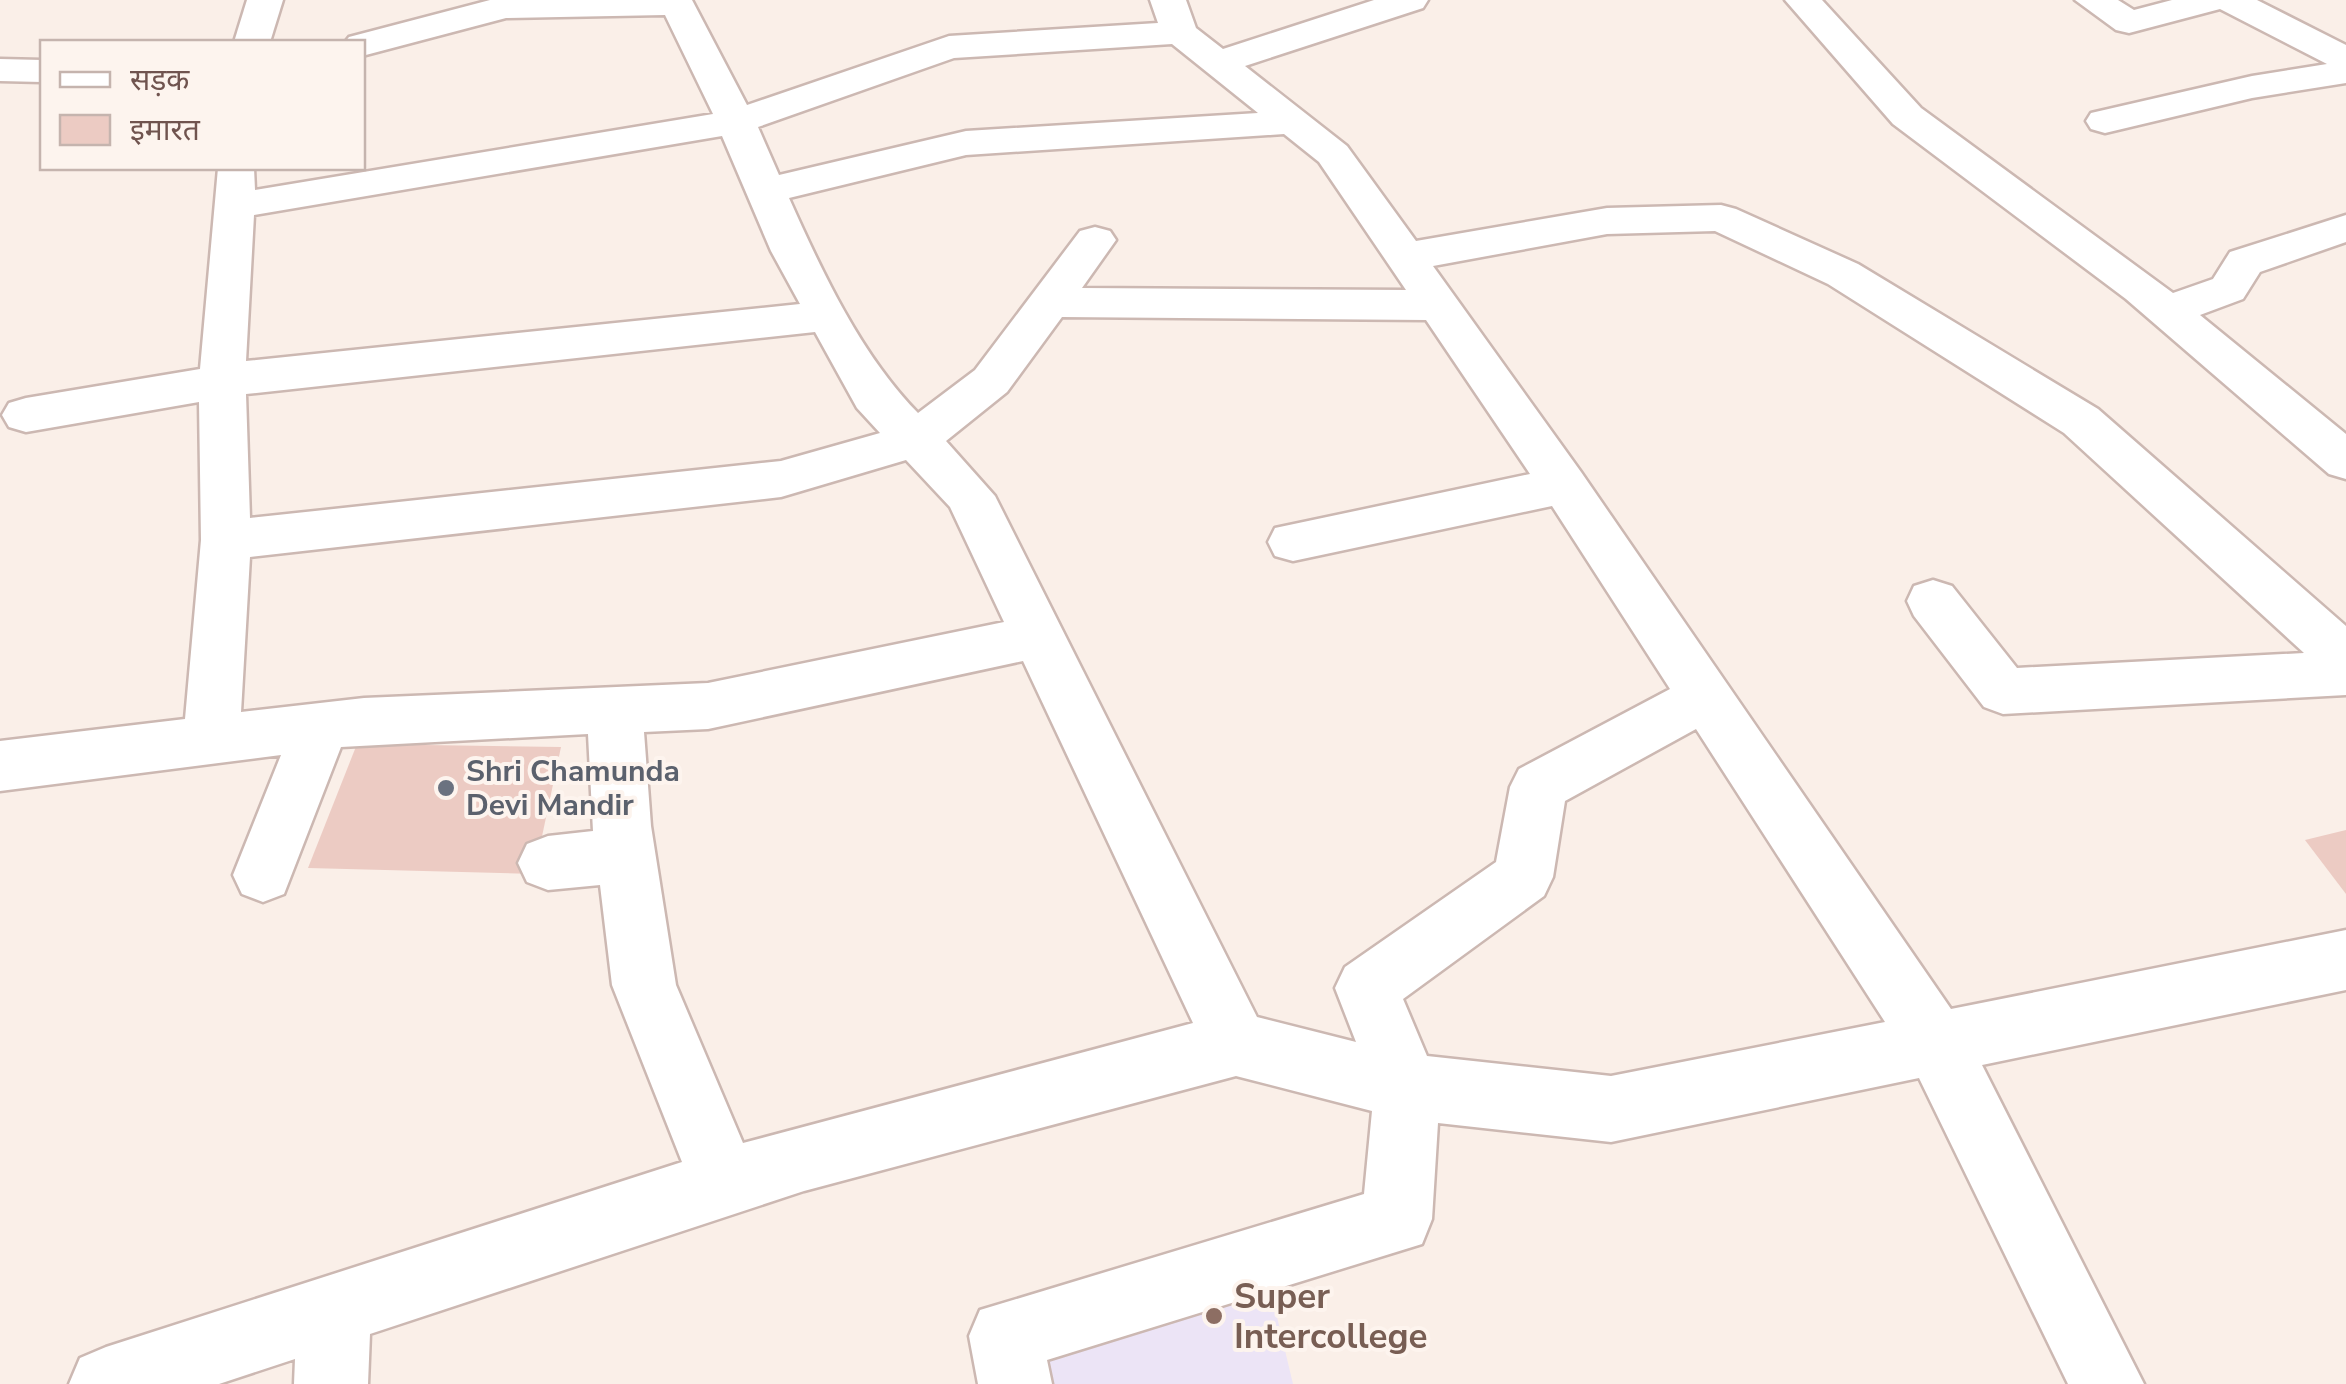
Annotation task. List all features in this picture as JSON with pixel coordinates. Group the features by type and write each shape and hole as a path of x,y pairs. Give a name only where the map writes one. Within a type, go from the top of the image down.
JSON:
{"street":[{"path":"253,40 265,0"},
{"path":"1218,63 1410,0"},
{"path":"1803,0 1907,116 2166,311 2346,461"},
{"path":"2093,0 2129,22 2213,0"},
{"path":"2230,0 2346,60"},
{"path":"365,43 505,7 677,4 736,122 792,251 873,396 970,496 1236,1044"},
{"path":"211,740 226,540 222,382 234,187 736,122 950,47 1174,16 1218,63 1333,154 1564,485 1936,1043 2108,1384"},
{"path":"0,70 40,72"},
{"path":"2106,121 2252,87 2346,72"},
{"path":"766,191 963,143 1081,131 1219,130 1293,122"},
{"path":"1405,256 1607,221 1721,218 1843,274 2081,420 2346,658"},
{"path":"2166,311 2228,289 2245,262 2346,228"},
{"path":"226,540 782,479 916,440 991,381 1095,240"},
{"path":"1049,302 1439,305"},
{"path":"26,415 296,369 828,316"},
{"path":"1293,542 1564,485"},
{"path":"1934,601 2003,692 2346,673"},
{"path":"0,766 322,726 708,706 1036,637"},
{"path":"1015,1384 1006,1336 1396,1219 1406,1087 1366,988 1522,876 1539,788 1706,697"},
{"path":"615,710 626,855 644,985 725,1182"},
{"path":"263,875 322,726"},
{"path":"548,863 626,855"},
{"path":"106,1384 804,1157 1236,1044 1406,1087 1611,1109 2346,960"},
{"path":"331,1384 334,1310"}],"shaded area":[{"name":"Super Intercollege","path":"1267,1275 1293,1384 1041,1384 1037,1357"}],"building":[{"name":"Shri Chamunda Devi Mandir","path":"357,744 561,747 534,874 308,868"},
{"path":"2346,830 2346,894 2305,840"}],"place":[{"name":"Shri Chamunda Devi Mandir","path":"446,788"},
{"name":"Super Intercollege","path":"1214,1316"}]}
